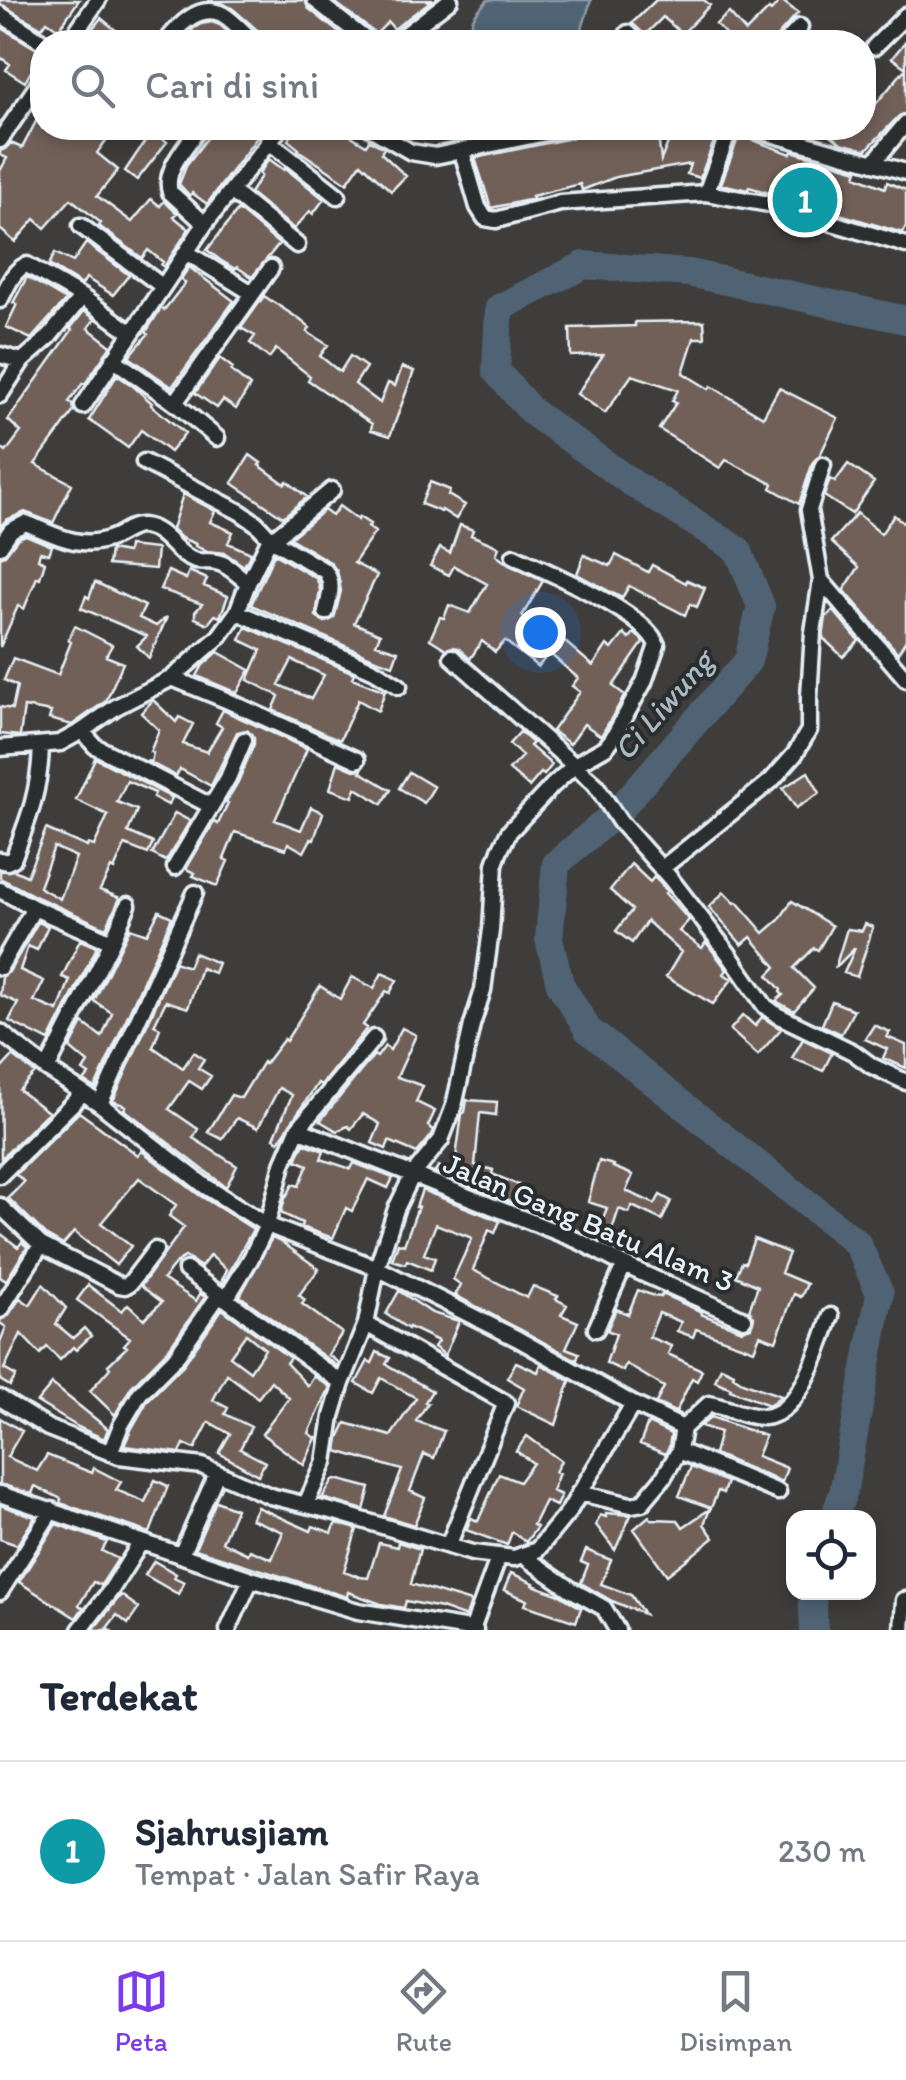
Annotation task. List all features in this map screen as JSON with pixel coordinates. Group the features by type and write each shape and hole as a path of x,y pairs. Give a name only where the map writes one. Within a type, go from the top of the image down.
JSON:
{"street":[{"path":"77,30 98,0"},
{"path":"315,0 353,30"},
{"path":"411,30 450,0"},
{"path":"177,30 198,12 209,12 222,14 240,30"},
{"path":"0,14 30,34"},
{"path":"876,45 906,15"},
{"path":"797,30 800,27"},
{"path":"0,140 30,96"},
{"path":"873,163 906,124"},
{"path":"188,140 170,170 167,185 205,224"},
{"path":"390,140 411,152 435,156 516,140"},
{"path":"706,193 726,140"},
{"path":"792,140 906,172"},
{"path":"83,406 205,224 268,141 338,196"},
{"path":"462,152 485,218 496,220 560,203 706,193 769,204 906,245"},
{"path":"230,191 296,245"},
{"path":"81,226 162,286"},
{"path":"186,252 252,293"},
{"path":"0,300 16,272 27,265 82,296 132,333"},
{"path":"175,403 271,268"},
{"path":"0,394 22,361 48,338 82,296"},
{"path":"0,355 22,361"},
{"path":"113,359 217,438"},
{"path":"144,462 240,512 272,540 324,571 331,587 326,612"},
{"path":"661,869 770,781 809,730 813,632 821,580 809,510 823,465"},
{"path":"0,748 60,743 172,678 218,637 237,612 267,544 332,490"},
{"path":"0,546 11,530 26,523 72,542 90,544 145,526 166,537 196,562 226,565 248,583"},
{"path":"306,1504 325,1462 332,1416 366,1324 377,1268 396,1209 412,1176 441,1140 458,1093 483,990 495,864 500,850 509,832 552,786 614,738 646,678 656,641 604,599 514,556"},
{"path":"821,580 906,679"},
{"path":"237,612 374,670 399,686"},
{"path":"452,657 596,784 620,822 728,952 765,1006 906,1082"},
{"path":"172,678 357,760"},
{"path":"82,731 95,746 211,806"},
{"path":"175,867 228,778 244,740"},
{"path":"0,860 13,859 28,818 38,788 41,745"},
{"path":"0,890 112,942"},
{"path":"100,1104 195,893"},
{"path":"47,1069 128,905"},
{"path":"0,967 34,908"},
{"path":"0,1032 205,1186 267,1225 377,1268 683,1428"},
{"path":"110,1453 140,1392 175,1358 251,1258 267,1225 283,1164 298,1129 374,1038"},
{"path":"0,1175 82,1093"},
{"name":"Jalan Gang Batu Alam 3","path":"298,1129 578,1242 744,1318"},
{"path":"0,1206 40,1245 119,1285 125,1286 155,1250"},
{"path":"0,1310 40,1245"},
{"path":"596,1329 624,1265"},
{"path":"186,1270 342,1383"},
{"path":"579,1493 631,1505 642,1503 664,1478 679,1451 683,1428 709,1404 763,1417 789,1407 811,1369 831,1316"},
{"path":"366,1324 506,1403 448,1546"},
{"path":"0,1398 48,1428 110,1453 202,1466 270,1496 472,1554 514,1558 536,1550 568,1511 633,1404"},
{"path":"679,1451 778,1492"},
{"path":"181,1555 216,1473"},
{"path":"0,1494 251,1579 415,1625 474,1630 499,1556"},
{"path":"0,1592 52,1510"},
{"path":"80,1630 141,1542"},
{"path":"522,1555 604,1608 617,1630"},
{"path":"228,1630 251,1579"},
{"path":"902,1630 905,1598"}],"water":[{"path":"488,0 591,0 582,30 472,30 478,10"}],"building":[{"path":"0,0 79,0 59,29 47,21 42,28 0,4"},
{"path":"305,0 308,8 336,30 257,30 232,8 207,1"},
{"path":"332,0 432,0 394,29 388,22 380,30 371,30"},
{"path":"656,0 704,0 710,5 686,30 678,30 663,17 650,30 640,30 632,23"},
{"path":"781,0 798,13 783,30 748,30 769,9"},
{"path":"729,13 744,30 722,30 716,24"},
{"path":"101,18 116,30 92,30"},
{"path":"212,22 226,30 191,30"},
{"path":"0,27 30,45 30,73 25,82 6,70 10,64 0,57"},
{"path":"906,41 906,68 892,58"},
{"path":"906,68 906,113 876,140 876,104"},
{"path":"30,133 30,140 106,140 97,153 118,170 97,196 132,222 151,199 160,206 164,201 177,213 174,217 189,229 164,267 148,250 142,258 71,199 45,228 35,219 15,242 0,229 0,171 7,158 0,151 11,143 22,148"},
{"path":"146,140 167,142 137,180 125,171"},
{"path":"206,140 255,140 207,204 192,193 190,196 179,184 187,164"},
{"path":"288,140 358,140 366,145 369,140 384,148 381,153 406,176 391,191 361,163 347,183"},
{"path":"561,140 658,140 661,160 669,140 714,140 700,178 687,174 690,164 616,177 582,190 580,184 491,208 475,158"},
{"path":"737,140 752,140 858,170 856,176 885,188 887,182 906,190 906,226 903,233 749,187 748,190 721,184"},
{"path":"837,140 876,140 866,150"},
{"path":"269,159 324,199 294,229 250,193"},
{"path":"238,210 279,244 252,277 207,250"},
{"path":"86,243 129,275 113,295 86,278 82,285 49,265 55,253 73,262"},
{"path":"189,267 234,301 172,387 129,357 148,334 161,308 164,310 185,283 181,279"},
{"path":"27,277 66,300 31,339 6,327"},
{"path":"264,296 299,319 310,328 307,332 328,345 320,356 340,372 350,356 366,367 355,384 380,403 388,383 395,386 402,367 414,371 390,436 371,430 372,424 308,380 310,376 276,349 269,358 250,343 255,336 241,328"},
{"path":"84,311 95,319 88,328 111,346 69,402 74,411 35,464 72,484 53,523 25,512 0,527 0,447 6,452 21,432 8,420"},
{"path":"704,321 705,338 694,338 683,373 763,417 779,388 838,418 813,462 799,504 771,488 773,484 726,460 720,468 659,429 676,403 672,401 678,390 632,375 605,413 577,394 603,355 571,356 570,328"},
{"path":"220,358 250,386 236,409 223,400 217,408 195,393"},
{"path":"117,375 185,433 170,452 141,430 128,448 89,420"},
{"path":"250,455 307,497 283,517 232,483"},
{"path":"848,464 874,482 852,514 824,496 830,479 835,482"},
{"path":"430,482 450,490 448,495 465,505 456,519 421,504"},
{"path":"183,494 215,511 210,522 233,532 228,543 251,553 244,566 225,553 195,546 172,529"},
{"path":"339,506 370,524 368,527 375,532 354,563 377,575 354,623 380,634 376,644 398,651 393,665 251,605 274,554 317,579 320,590 316,616 325,622 334,618 341,591 337,571 330,562 290,538 324,510 332,516"},
{"path":"857,513 881,534 894,515 906,525 906,640 898,653 844,590 859,567 831,542"},
{"path":"460,525 473,530 471,535 499,547 496,555 509,565 543,581 522,616 559,644 563,640 593,666 607,645 612,649 624,634 629,639 634,633 641,639 643,643 613,686 625,695 601,736 584,724 570,744 552,731 580,692 572,686 578,678 549,653 538,667 505,641 495,652 482,641 470,659 458,648 446,649 430,639 449,605 470,613 487,584 454,566 449,575 430,566 440,548 450,553"},
{"path":"26,535 52,546 49,554 40,552 38,559 45,562 40,578 37,577 24,609 18,606 0,647 0,557"},
{"path":"128,546 157,549 155,569 108,565 110,550 127,553"},
{"path":"584,555 610,566 616,555 648,572 652,565 705,588 697,607 690,604 685,615 629,586 622,598 577,574"},
{"path":"168,571 186,579 189,571 207,579 204,586 228,596 220,617 215,615 208,624 195,618 202,604 160,589"},
{"path":"95,582 145,606 139,618 156,626 167,617 149,658 137,646 147,636 81,608"},
{"path":"833,610 859,641 843,657 823,638 826,617"},
{"path":"75,626 112,645 106,656 123,663 106,701 72,725 49,719 51,712 24,707 20,736 0,734 0,707 12,709 17,686 4,680 13,658 58,675"},
{"path":"246,627 354,673 352,678 385,691 378,711 358,700 340,740 273,710 279,696 248,680 261,650 240,640","holes":["292,660 324,675 311,699 279,685"]},
{"path":"218,652 250,670 237,693 197,676"},
{"path":"153,700 176,722 179,717 193,724 183,744 207,752 222,727 216,723 223,710 307,749 275,820 301,830 311,807 323,813 314,840 304,852 288,843 286,849 235,832 217,886 186,869 214,822 218,824 254,738 247,730 237,732 211,786 180,769 176,776 147,761 151,762 150,752 159,730 141,713"},
{"path":"520,732 552,765 529,787 509,770 522,756 509,744"},
{"path":"95,758 172,798 168,805 153,797 155,793 127,781 117,802 137,810 128,832 153,843 148,854 125,845 114,870 111,868 100,890 120,898 106,928 0,878 0,871 14,870 27,876 46,829 87,847 94,846 108,815 76,800","holes":["54,847 76,857 60,899 39,887"]},
{"path":"338,763 362,769 361,772 391,790 382,804 356,788 353,797 330,789"},
{"path":"409,772 434,787 424,803 399,788"},
{"path":"808,772 820,793 796,808 783,788"},
{"path":"175,813 190,821 166,861 152,854"},
{"path":"631,864 650,882 654,877 689,920 679,931 702,948 706,942 727,970 724,974 732,979 713,1004 666,977 681,952 647,921 632,943 616,931 632,910 610,890"},
{"path":"724,892 764,933 792,901 832,926 818,950 814,948 794,968 814,988 794,1011 776,1001 783,995 768,975 776,967 751,937 742,945 709,907"},
{"path":"159,911 172,917 95,1088 84,1081 89,1075 83,1071 88,1063 70,1048 83,1023 102,1037 112,1013 94,1001 130,928 147,934"},
{"path":"38,922 48,926 37,950 28,946 20,970 44,981 34,1001 58,1011 70,980 62,977 80,940 97,947 49,1041 9,1021 18,1003 0,995 2,977 9,972"},
{"path":"865,924 873,927 857,977 844,973 855,948 835,968 847,929 862,931"},
{"path":"194,953 218,963 214,973 201,968 188,1008 166,1001 154,1025 160,1028 153,1047 183,1068 194,1052 204,1059 198,1068 211,1076 202,1089 189,1081 169,1109 198,1129 193,1138 237,1166 226,1187 124,1109 126,1106 113,1101 175,962 188,967"},
{"path":"382,973 397,980 390,993 386,991 363,1025 367,1028 321,1085 318,1083 279,1141 274,1138 292,1095 279,1088 258,1128 237,1118 222,1139 208,1132 231,1095 241,1098 263,1062 286,1041 320,986 340,999 352,977 374,988"},
{"path":"832,1001 854,1010 841,1034 822,1025"},
{"path":"743,1015 755,1026 762,1017 781,1029 758,1055 730,1030"},
{"path":"874,1025 890,1032 887,1037 906,1045 906,1068 883,1058 887,1049 865,1039"},
{"path":"402,1028 416,1035 397,1077 423,1086 416,1102 435,1111 428,1126 434,1130 432,1135 417,1153 389,1141 386,1149 372,1143 380,1124 363,1114 351,1129 348,1126 337,1131 320,1121 374,1055 377,1057 385,1046 390,1050"},
{"path":"803,1039 832,1053 823,1071 792,1058"},
{"path":"13,1056 35,1073 19,1090 48,1112 1,1159 0,1070"},
{"path":"467,1100 497,1102 496,1115 480,1113 475,1165 526,1188 520,1206 435,1172 438,1166 454,1172"},
{"path":"79,1112 253,1229 223,1284 227,1270 210,1255 201,1267 185,1257 163,1279 196,1301 200,1294 205,1297 167,1351 131,1387 115,1415 90,1391 127,1347 124,1345 130,1338 77,1300 88,1285 122,1311 128,1304 144,1319 162,1302 141,1286 184,1227 169,1216 176,1205 139,1178 101,1223 131,1246 116,1265 74,1232 63,1245 47,1236 8,1198 24,1182 16,1174"},
{"path":"304,1143 324,1151 321,1159 351,1169 354,1163 393,1178 388,1188 368,1179 352,1211 346,1208 333,1238 301,1227 302,1223 281,1213 286,1195 293,1184 299,1186 308,1165 296,1160"},
{"path":"599,1161 633,1175 626,1191 655,1204 660,1195 671,1201 662,1220 632,1206 629,1213 619,1209 612,1230 600,1226 607,1208 588,1202"},
{"path":"422,1190 500,1221 495,1233 489,1230 473,1270 527,1298 533,1286 558,1296 556,1299 567,1305 561,1315 578,1322 566,1348 579,1353 577,1360 455,1295 461,1285 453,1279 472,1238 436,1224 424,1254 435,1258 431,1270 407,1260 405,1264 392,1260 398,1243 404,1245"},
{"path":"0,1233 18,1247 22,1242 27,1247 6,1281 0,1277"},
{"path":"272,1238 319,1269 299,1295 305,1300 302,1304 342,1333 328,1355 339,1363 337,1366 240,1296"},
{"path":"754,1239 789,1253 781,1273 807,1284 801,1297 794,1294 776,1341 760,1335 754,1350 696,1329 693,1337 677,1331 681,1322 659,1313 649,1337 671,1346 668,1354 702,1370 697,1381 692,1378 676,1412 681,1415 656,1403 664,1387 626,1364 623,1371 606,1363 616,1334 607,1330 616,1309 628,1314 638,1290 654,1296 662,1294 742,1330 751,1327 754,1317 749,1310 758,1286 736,1276"},
{"path":"43,1284 66,1308 56,1324 73,1338 84,1328 91,1336 60,1360 47,1347 40,1354 21,1334 4,1369 16,1376 10,1386 0,1380 0,1342 6,1327 0,1320 8,1316 20,1298 30,1305"},
{"path":"399,1291 432,1313 459,1321 445,1355 434,1347 438,1341 408,1329 386,1314"},
{"path":"222,1309 290,1358 286,1363 308,1386 314,1376 330,1387 309,1433 316,1438 304,1465 262,1434 289,1398 271,1381 258,1398 227,1374 213,1400 228,1408 225,1414 251,1427 240,1449 265,1462 258,1475 219,1453 230,1434 209,1422 195,1449 184,1444 180,1453 124,1446 148,1400 184,1364","holes":["246,1334 265,1349 250,1371 230,1356"]},
{"path":"377,1352 390,1358 386,1364 432,1391 416,1421 444,1431 434,1458 424,1454 410,1491 425,1498 414,1525 384,1516 402,1470 337,1451 346,1423 391,1436 416,1398 381,1378 373,1393 356,1383"},
{"path":"516,1362 538,1372 541,1364 570,1381 556,1425 516,1406 524,1388 507,1378"},
{"path":"721,1367 742,1382 781,1396 769,1405 730,1390 715,1381"},
{"path":"52,1384 108,1429 104,1439 37,1402"},
{"path":"711,1417 765,1436 757,1456 787,1468 782,1482 714,1454 720,1432 701,1426"},
{"path":"0,1418 22,1431 7,1457 37,1471 47,1455 92,1473 94,1468 121,1482 116,1490 145,1502 155,1480 168,1486 150,1533 60,1503 61,1499 35,1486 32,1494 0,1484"},
{"path":"648,1423 671,1434 665,1454 640,1444"},
{"path":"527,1436 561,1461 552,1491 561,1495 556,1506 545,1501 533,1525 537,1527 526,1542 512,1532 507,1545 466,1530 471,1518 478,1521 499,1474 519,1482 533,1463 516,1451"},
{"path":"691,1467 727,1482 711,1508 679,1496"},
{"path":"336,1479 370,1488 364,1510 322,1498"},
{"path":"216,1501 236,1509 222,1542 248,1554 250,1550 272,1559 283,1532 251,1519 257,1507 311,1531 313,1526 332,1533 336,1523 357,1529 344,1571 360,1577 368,1578 379,1543 397,1547 398,1542 420,1549 411,1584 471,1602 466,1617 406,1601 404,1608 348,1592 347,1597 195,1549"},
{"path":"0,1505 35,1517 17,1545 0,1539"},
{"path":"710,1509 704,1524 714,1538 667,1575 634,1529 649,1516 678,1520 683,1527"},
{"path":"606,1513 631,1515 615,1550 596,1525 600,1515 606,1517"},
{"path":"56,1524 107,1542 102,1551 118,1559 101,1585 93,1582 76,1618 19,1582"},
{"path":"586,1550 611,1560 601,1584 631,1595 644,1614 581,1583 588,1565 581,1562"},
{"path":"154,1561 184,1582 178,1594 145,1575"},
{"path":"511,1573 581,1608 576,1622 525,1605 527,1600 504,1590"},
{"path":"121,1595 139,1608 128,1624 117,1615 107,1628 110,1630 93,1630"}],"waterway":[{"name":"Ci Liwung","path":"837,1510 880,1293 857,1243 588,1030 560,984 549,939 556,864 620,809 748,661 761,606 738,550 632,483 532,412 496,371 499,308 584,265 689,273 906,320"},
{"name":"Ci Liwung","path":"812,1600 814,1630"}],"place":[{"name":"Sjahrusjiam","path":"805,200"}]}
